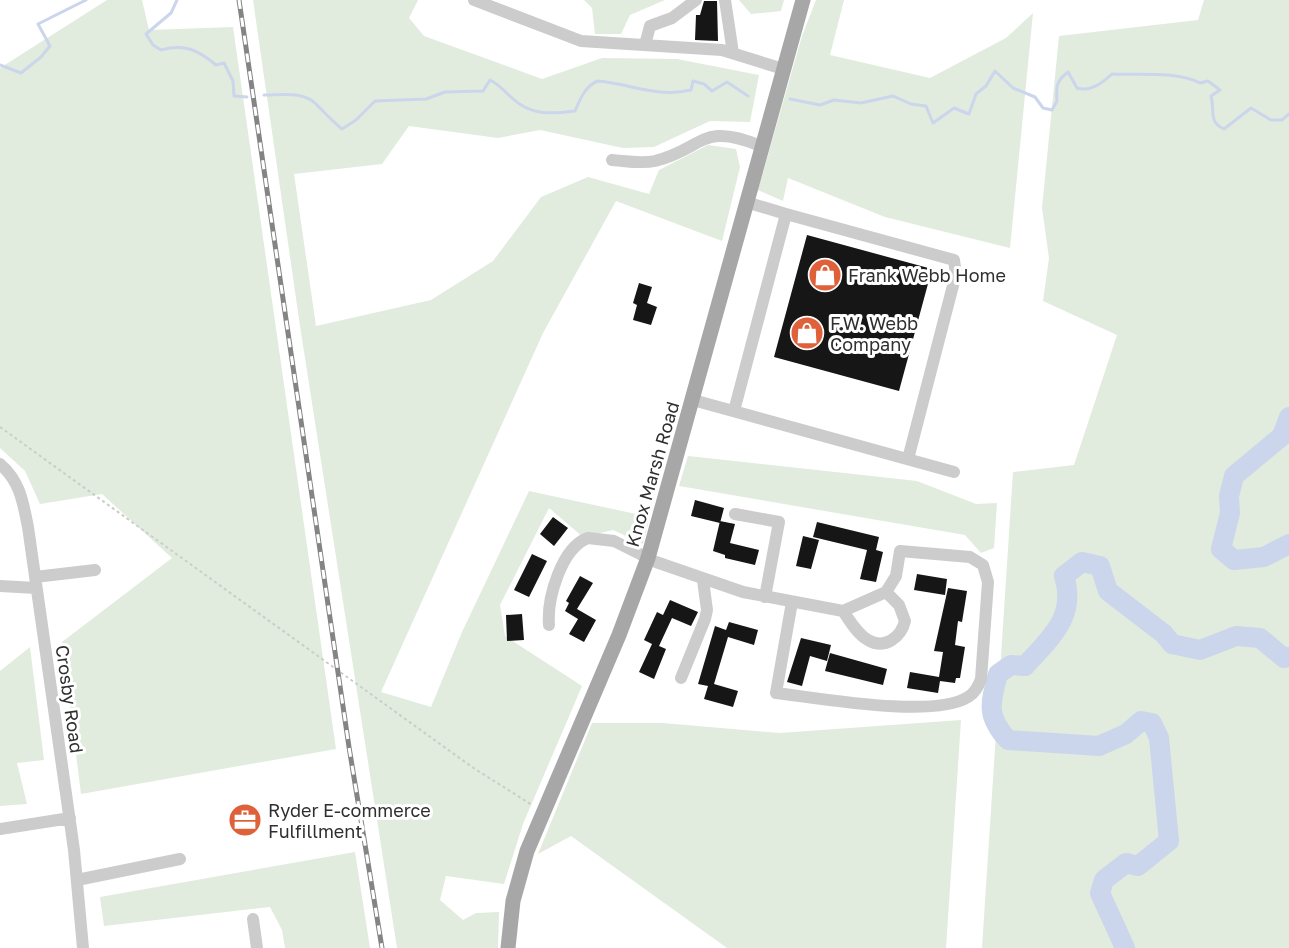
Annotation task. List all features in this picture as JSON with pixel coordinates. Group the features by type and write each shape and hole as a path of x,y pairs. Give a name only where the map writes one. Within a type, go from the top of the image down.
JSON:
{"main road":[{"name":"Knox Marsh Road","path":"508,948 513,901 526,850 619,635 648,558 803,0"}],"street":[{"path":"474,0 580,41 733,53 783,69"},
{"path":"645,45 650,26 672,18 696,0"},
{"path":"725,0 733,53"},
{"path":"612,160 651,162 711,136 724,135 761,146"},
{"path":"746,202 954,260 956,274 908,459"},
{"path":"734,411 786,214"},
{"path":"693,400 954,472"},
{"name":"Crosby Road","path":"0,464 13,475 22,496 69,818 83,948"},
{"path":"735,514 779,522 765,597"},
{"path":"549,625 550,596 567,559 582,540 608,539 703,580 765,597 843,610 886,592 896,576 900,551 970,557 983,565 988,582 981,679 974,693 967,699 937,706 903,706 776,693 792,602"},
{"path":"0,586 35,583 95,570"},
{"path":"681,678 705,619 707,610 703,580"},
{"path":"843,610 868,640 876,643 892,641 898,636 905,621 899,604 886,592"},
{"path":"0,829 69,818"},
{"path":"77,880 180,859"},
{"path":"253,919 257,948"}],"path":[{"path":"0,428 472,766 542,811"}],"green space":[{"path":"107,0 142,0 149,30 233,27 336,749 81,794 62,642 172,558 102,494 40,504 25,471 0,448 0,68"},
{"path":"253,0 418,0 409,18 424,36 542,79 602,58 677,59 759,75 750,122 710,121 654,147 623,148 540,130 498,138 409,126 382,164 294,174 316,326 431,300 493,261 541,197 588,177 649,194 659,170 708,145 736,149 740,167 722,241 616,201 543,333 381,692 431,707 462,632 529,491 650,517 643,544 613,530 583,537 549,508 500,605 505,636 582,686 523,824 504,884 446,876 440,900 463,920 476,913 499,912 498,948 397,948 300,326"},
{"path":"584,0 665,0 630,15 621,34 595,34 592,8"},
{"path":"739,0 784,0 781,11 751,14"},
{"path":"816,0 844,0 830,55 930,78 1006,38 1033,13 1010,248 885,217 788,178 783,201 758,190 802,36"},
{"path":"1204,0 1289,0 1289,948 982,948 1013,472 1074,465 1117,335 1043,301 1049,258 1042,208 1059,36 1198,20"},
{"path":"688,456 917,481 976,504 997,503 994,548 981,553 965,535 679,486"},
{"path":"30,647 44,760 17,763 27,804 0,806 0,671"},
{"path":"961,720 946,948 727,948 571,836 538,854 592,723 663,723 780,733"},
{"path":"355,852 370,948 285,948 282,930 270,907 104,926 100,897"}],"building":[{"path":"704,1 717,1 718,41 695,40 696,15 700,15"},
{"path":"807,235 932,269 899,391 774,357"},
{"path":"639,283 652,287 647,303 657,307 651,325 633,320 637,305 633,303"},
{"path":"695,500 724,508 720,523 691,516"},
{"path":"553,517 568,528 554,546 540,534"},
{"path":"720,521 735,524 730,543 759,550 755,565 725,558 725,555 713,551"},
{"path":"817,522 879,537 876,550 883,552 876,582 860,579 867,550 813,537"},
{"path":"803,536 819,540 811,569 796,566"},
{"path":"532,554 547,561 529,597 514,590"},
{"path":"917,574 947,579 945,595 914,590"},
{"path":"580,576 593,583 577,609 596,620 584,642 569,634 578,619 565,611 569,603 566,601"},
{"path":"948,588 967,591 962,622 958,621 955,645 965,647 960,678 956,678 955,683 940,681 938,693 907,688 910,672 939,677 943,652 934,651"},
{"path":"670,600 698,612 691,626 672,618 659,646 666,649 654,679 639,672 652,644 644,640 657,612 663,615"},
{"path":"522,614 524,640 507,641 506,615"},
{"path":"729,622 758,630 754,645 728,637 714,684 738,691 733,707 704,699 708,686 698,684 715,626 726,630"},
{"path":"801,638 831,645 827,661 810,656 802,686 787,682"},
{"path":"830,653 887,669 883,685 825,671"}],"waterway":[{"path":"0,65 21,73 41,57 50,46 38,24 86,0"},
{"path":"177,0 171,13 146,34 153,45 161,50 190,49 216,65 224,63 233,81 234,96 247,97"},
{"path":"790,99 820,105 834,100 861,103 893,96 911,104 926,106 933,123 954,108 969,114 976,94 986,86 995,71 1013,88 1035,97 1043,108 1052,110 1057,101 1058,85 1061,78 1068,72 1077,88 1082,89 1096,86 1112,74 1157,74 1190,79 1200,83 1208,81 1220,90 1211,96 1214,119 1224,129 1251,108 1271,120 1282,120 1289,114"},
{"path":"264,95 291,95 310,99 342,129 356,120 375,101 426,99 445,92 483,91 490,80 526,108 550,113 575,111 587,89 598,81 667,92 691,90 693,81 704,84 712,91 727,82 748,96"},
{"path":"1289,417 1282,436 1234,476 1229,496 1230,513 1221,549 1234,560 1264,557 1289,544"},
{"path":"1125,948 1100,893 1104,880 1126,863 1138,866 1169,841 1159,738 1152,723 1141,721 1126,734 1099,746 1008,740 993,716 992,702 998,674 1011,665 1025,666 1052,636 1059,626 1067,603 1064,576 1082,562 1100,566 1108,591 1164,634 1172,644 1200,650 1236,636 1260,638 1284,658 1289,657"}],"railway":[{"path":"239,0 349,747 382,948"}],"place":[{"name":"Frank Webb Home","path":"825,275"},
{"name":"F.W. Webb Company","path":"807,333"},
{"name":"Ryder E-commerce Fulfillment","path":"245,820"}]}
